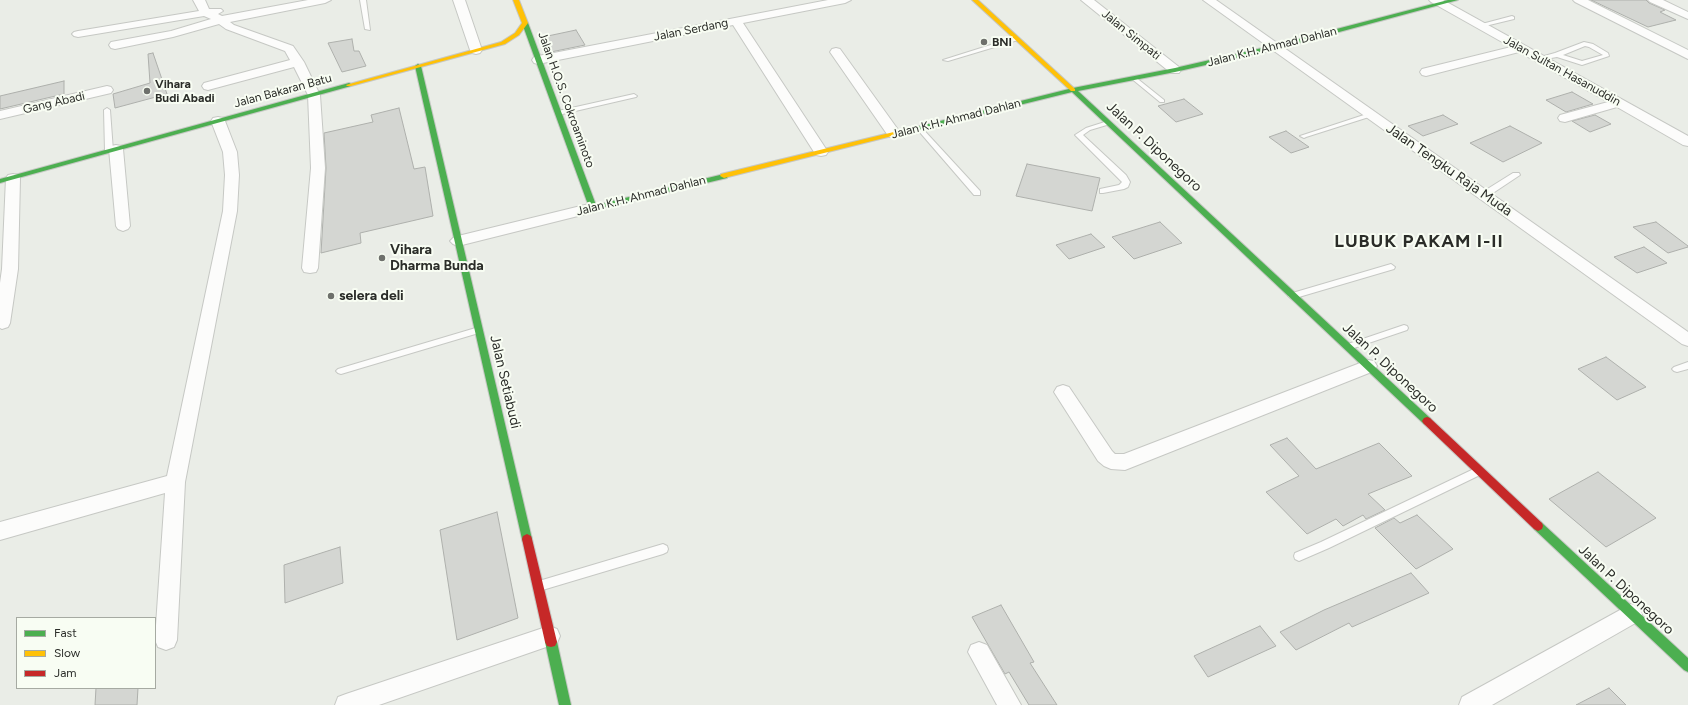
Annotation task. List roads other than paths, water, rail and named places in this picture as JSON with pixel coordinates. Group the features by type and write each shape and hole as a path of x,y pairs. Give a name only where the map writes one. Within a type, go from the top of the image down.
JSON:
{"main road":[{"name":"Jalan H.O.S. Cokroaminoto","path":"516,0 593,208"},
{"name":"Jalan P. Diponegoro","path":"975,0 1480,470 1631,614 1688,666"},
{"name":"Jalan K.H. Ahmad Dahlan","path":"593,208 1073,90 1176,70 1276,47 1438,2 1455,0"},
{"name":"Jalan Bakaran Batu","path":"503,43 517,34 525,23"},
{"name":"Jalan Bakaran Batu","path":"6,180 503,43 530,46 536,55"},
{"name":"Jalan Setiabudi","path":"418,66 566,705"}],"street":[{"path":"199,0 206,13 221,20 230,27 289,49 298,62 314,95 318,168 310,268"},
{"path":"78,34 280,0"},
{"path":"115,45 173,34 221,20 325,0"},
{"path":"459,0 476,50"},
{"name":"Jalan Serdang","path":"536,55 736,21 845,0"},
{"name":"Jalan Simpati","path":"1087,0 1176,70"},
{"name":"Jalan Tengku Raja Muda","path":"1209,0 1688,340"},
{"path":"1579,0 1688,55"},
{"path":"1654,0 1688,16"},
{"name":"Jalan Sultan Hasanuddin","path":"1438,2 1688,142"},
{"path":"736,21 821,152"},
{"path":"1426,72 1522,48"},
{"path":"836,52 894,134"},
{"path":"208,86 298,62"},
{"name":"Gang Abadi","path":"0,115 107,90"},
{"path":"1565,118 1619,103"},
{"path":"166,640 175,482 230,211 232,175 230,152 218,121"},
{"path":"112,150 123,226"},
{"path":"2,323 5,270 6,180"},
{"name":"Jalan K.H. Ahmad Dahlan","path":"458,241 593,208"},
{"path":"1063,392 1105,456 1111,460 1125,462 1368,366"},
{"path":"0,530 175,482"},
{"path":"1470,705 1631,614"},
{"path":"356,703 550,636"},
{"path":"979,652 1010,705"}],"lane":[{"path":"363,0 368,29"},
{"path":"1480,25 1512,18"},
{"path":"946,60 1016,39"},
{"path":"1540,58 1557,55 1587,44 1606,54 1606,56 1582,63 1557,55"},
{"path":"1134,78 1162,101"},
{"path":"558,113 634,96"},
{"path":"107,110 112,150"},
{"path":"1304,136 1370,115"},
{"path":"1103,191 1121,187 1125,185 1126,182 1123,177 1079,134 1088,129 1108,123"},
{"path":"919,128 977,193"},
{"path":"1484,195 1516,175"},
{"path":"1292,296 1392,267"},
{"path":"1348,347 1404,328"},
{"path":"341,371 479,330"},
{"path":"1676,369 1688,365"},
{"path":"1299,556 1325,545 1480,470"},
{"path":"538,587 663,549"}],"place":[{"name":"BNI","path":"984,42"},
{"name":"Vihara Budi Abadi","path":"147,91"},
{"name":"Vihara Dharma Bunda","path":"382,258"},
{"name":"selera deli","path":"331,296"}],"district":[{"name":"LUBUK PAKAM I-II","path":"1419,242"}]}
